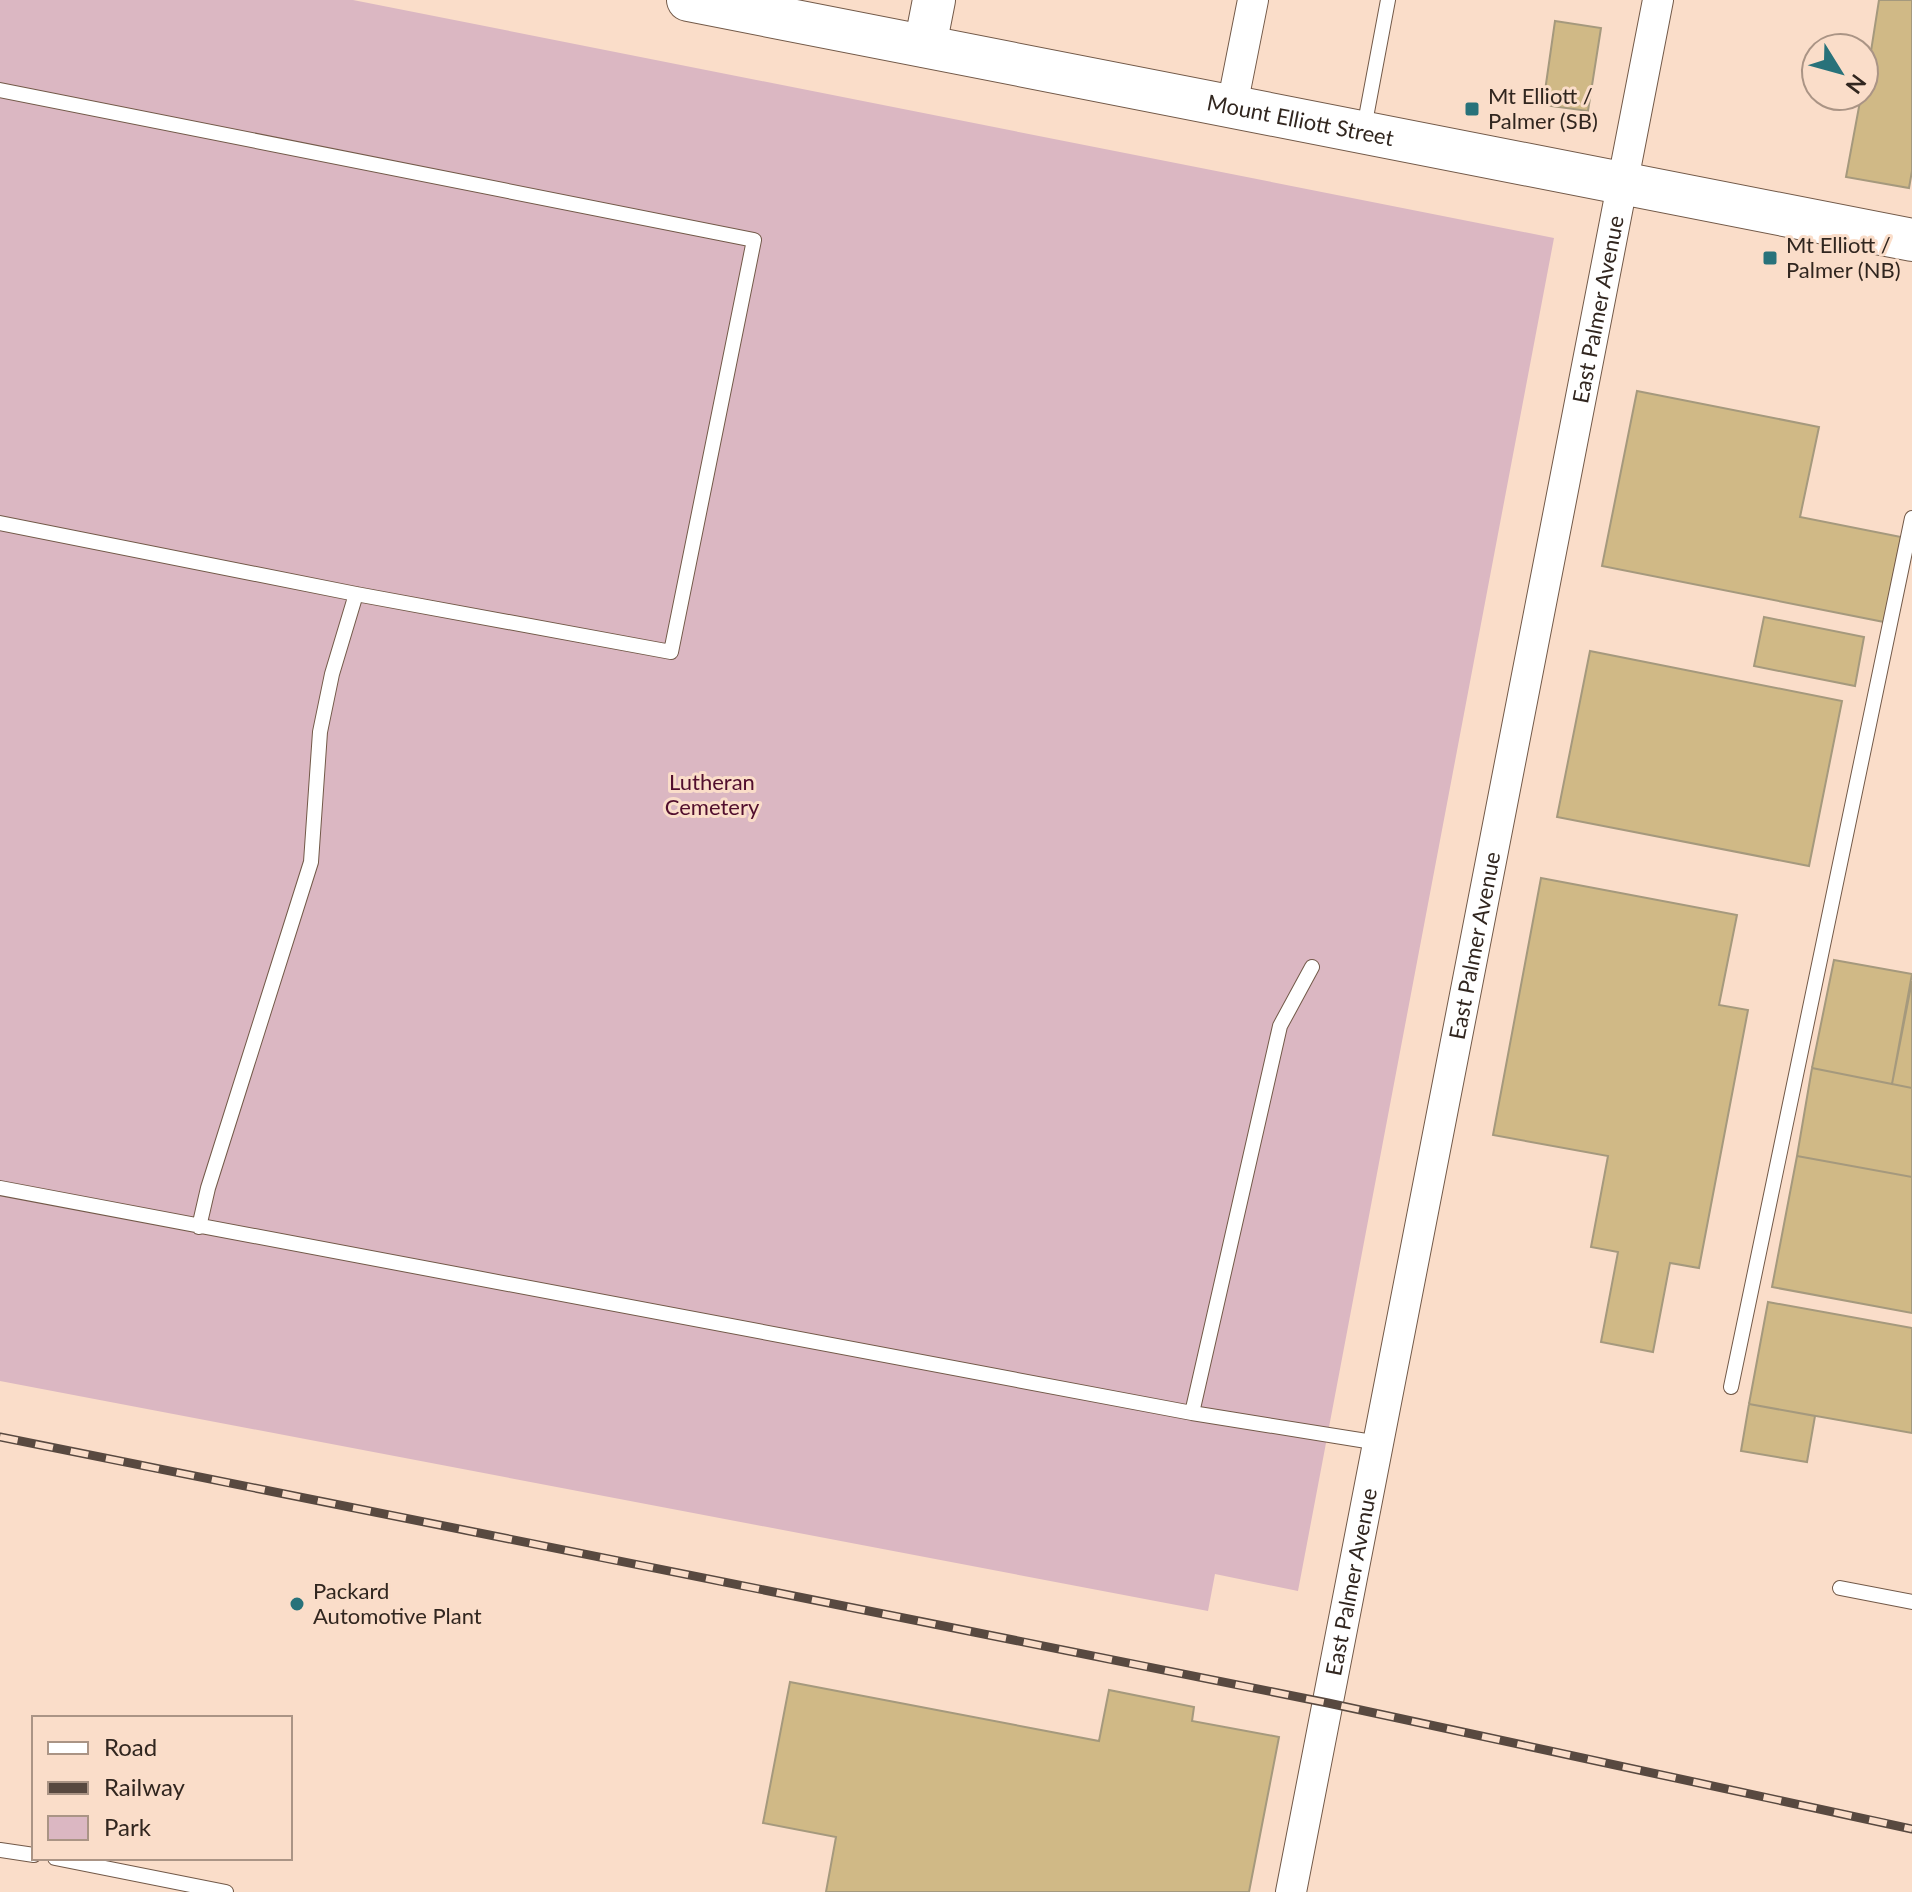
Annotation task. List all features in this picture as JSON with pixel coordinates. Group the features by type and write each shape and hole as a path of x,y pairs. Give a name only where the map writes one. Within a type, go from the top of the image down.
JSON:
{"main road":[{"name":"Mount Elliott Street","path":"688,0 1912,240"},
{"path":"925,46 934,0"}],"street":[{"path":"1232,106 1253,0"},
{"name":"East Palmer Avenue","path":"1291,1892 1658,0"}],"lane":[{"path":"1363,132 1388,0"},
{"path":"0,90 754,240 671,652 356,594 0,523"},
{"path":"1731,1387 1912,518"},
{"path":"199,1227 208,1188 311,862 320,732 332,674 356,594"},
{"path":"1192,1413 1280,1026 1312,967"},
{"path":"0,1188 1192,1413 1379,1443"},
{"path":"1840,1588 1912,1602"},
{"path":"0,1850 32,1855"},
{"path":"65,1860 226,1892"}],"green space":[{"name":"Lutheran Cemetery","path":"0,0 353,0 1554,238 1298,1591 1215,1574 1208,1611 0,1381"}],"building":[{"path":"1879,0 1912,0 1912,171 1909,188 1846,177 1858,112 1880,112 1880,32 1874,32"},
{"path":"1555,21 1601,28 1588,111 1543,105"},
{"path":"1637,391 1819,427 1800,517 1901,537 1884,622 1602,566"},
{"path":"1764,617 1864,637 1855,686 1754,666"},
{"path":"1590,651 1842,701 1809,866 1557,817"},
{"path":"1541,878 1737,915 1719,1005 1748,1010 1699,1268 1670,1263 1653,1352 1601,1342 1618,1252 1591,1247 1608,1156 1493,1135"},
{"path":"1834,960 1912,974 1892,1084 1812,1068"},
{"path":"1912,981 1912,1088 1892,1084"},
{"path":"1812,1068 1912,1088 1912,1177 1797,1156"},
{"path":"1797,1156 1912,1177 1912,1313 1772,1287"},
{"path":"1768,1302 1912,1328 1912,1433 1749,1404"},
{"path":"1749,1404 1815,1416 1807,1462 1741,1451"},
{"path":"790,1682 1099,1741 1109,1690 1194,1707 1192,1721 1279,1737 1249,1892 826,1892 836,1837 763,1823"}],"railway":[{"path":"0,1437 1328,1703 1912,1829"}],"place":[{"name":"Mt Elliott / Palmer (SB)","path":"1472,109"},
{"name":"Mt Elliott / Palmer (NB)","path":"1770,258"},
{"name":"Packard Automotive Plant","path":"297,1604"}]}
